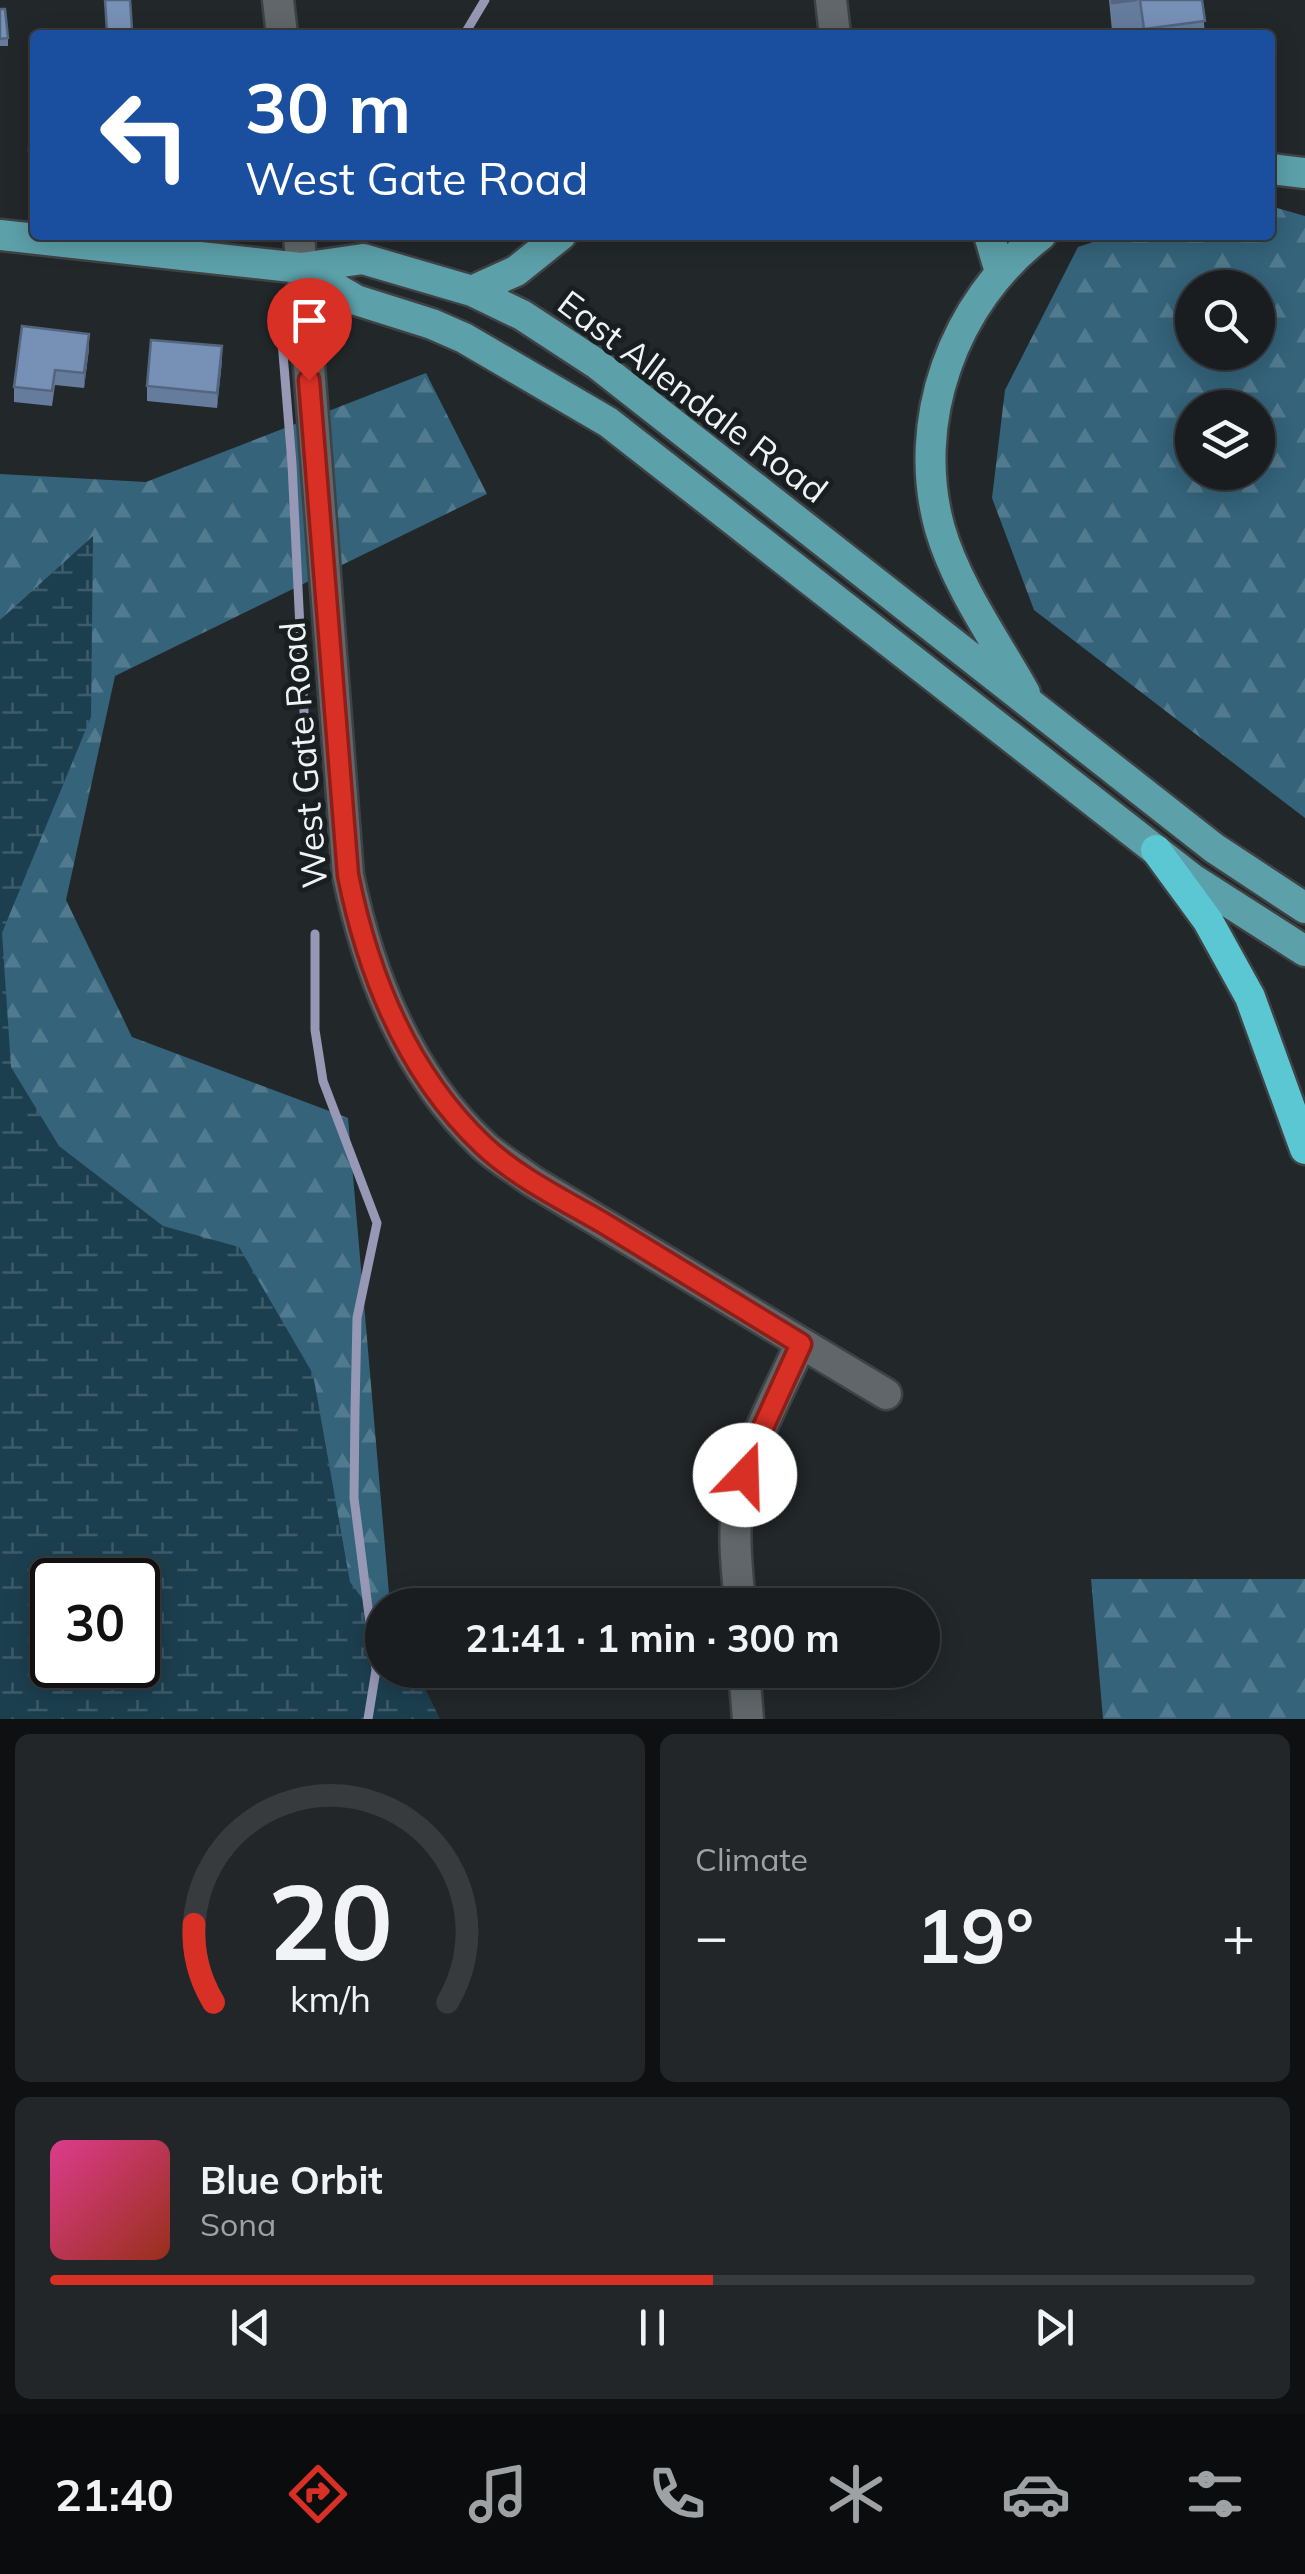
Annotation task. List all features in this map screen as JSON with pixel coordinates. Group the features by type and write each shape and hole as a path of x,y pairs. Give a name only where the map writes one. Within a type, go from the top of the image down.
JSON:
{"highway":[{"path":"1156,850 1208,921 1250,997 1305,1148"}],"main road":[{"path":"1275,170 1305,173"},
{"path":"0,235 30,238"},
{"path":"46,240 301,268"},
{"path":"472,290 516,271 555,240"},
{"path":"990,240 1000,272"},
{"path":"1031,704 952,560 941,530 931,468 935,405 967,320 1000,272 1035,240"},
{"name":"East Allendale Road","path":"301,268 363,259 472,290 522,315 596,364 1214,848 1305,908"},
{"name":"East Allendale Road","path":"301,268 356,300 464,338 608,422 1156,850 1237,910 1305,951"}],"street":[{"path":"278,0 281,30"},
{"path":"832,0 835,30"},
{"name":"West Gate Road","path":"299,240 348,875 360,932 382,995 408,1047 440,1096 484,1146 532,1182 886,1394"},
{"path":"739,1588 735,1535 739,1496 751,1454 801,1344"},
{"path":"745,1688 748,1719"}],"green space":[{"path":"1275,207 1305,216 1305,818 1034,610 992,498 1005,390 1078,247 1100,240 1275,240"},
{"path":"426,373 487,494 115,676 66,900 132,1037 348,1118 389,1588 365,1588 365,1672 0,1719 0,474 146,482"},
{"path":"93,536 91,717 2,933 11,1067 59,1146 163,1226 239,1247 313,1374 350,1582 365,1602 365,1688 425,1688 440,1719 0,1719 0,620"},
{"path":"1091,1579 1305,1579 1305,1719 1103,1719"}],"building":[{"path":"105,0 130,0 132,30 107,30"},
{"path":"1140,0 1202,0 1205,21 1144,29"},
{"path":"0,9 5,9 8,38 0,39"},
{"path":"22,326 89,334 84,373 55,370 52,391 14,387"},
{"path":"151,340 222,346 217,393 147,386"}],"waterway":[{"path":"467,30 485,0"},
{"path":"289,323 282,341 307,773"},
{"path":"315,934 315,1030 323,1081 377,1223 357,1318 355,1410 354,1498 376,1670 368,1719"}],"route":[{"path":"309,380 348,875 360,932 382,995 408,1047 440,1096 484,1146 532,1182 801,1344 745,1475"}]}
